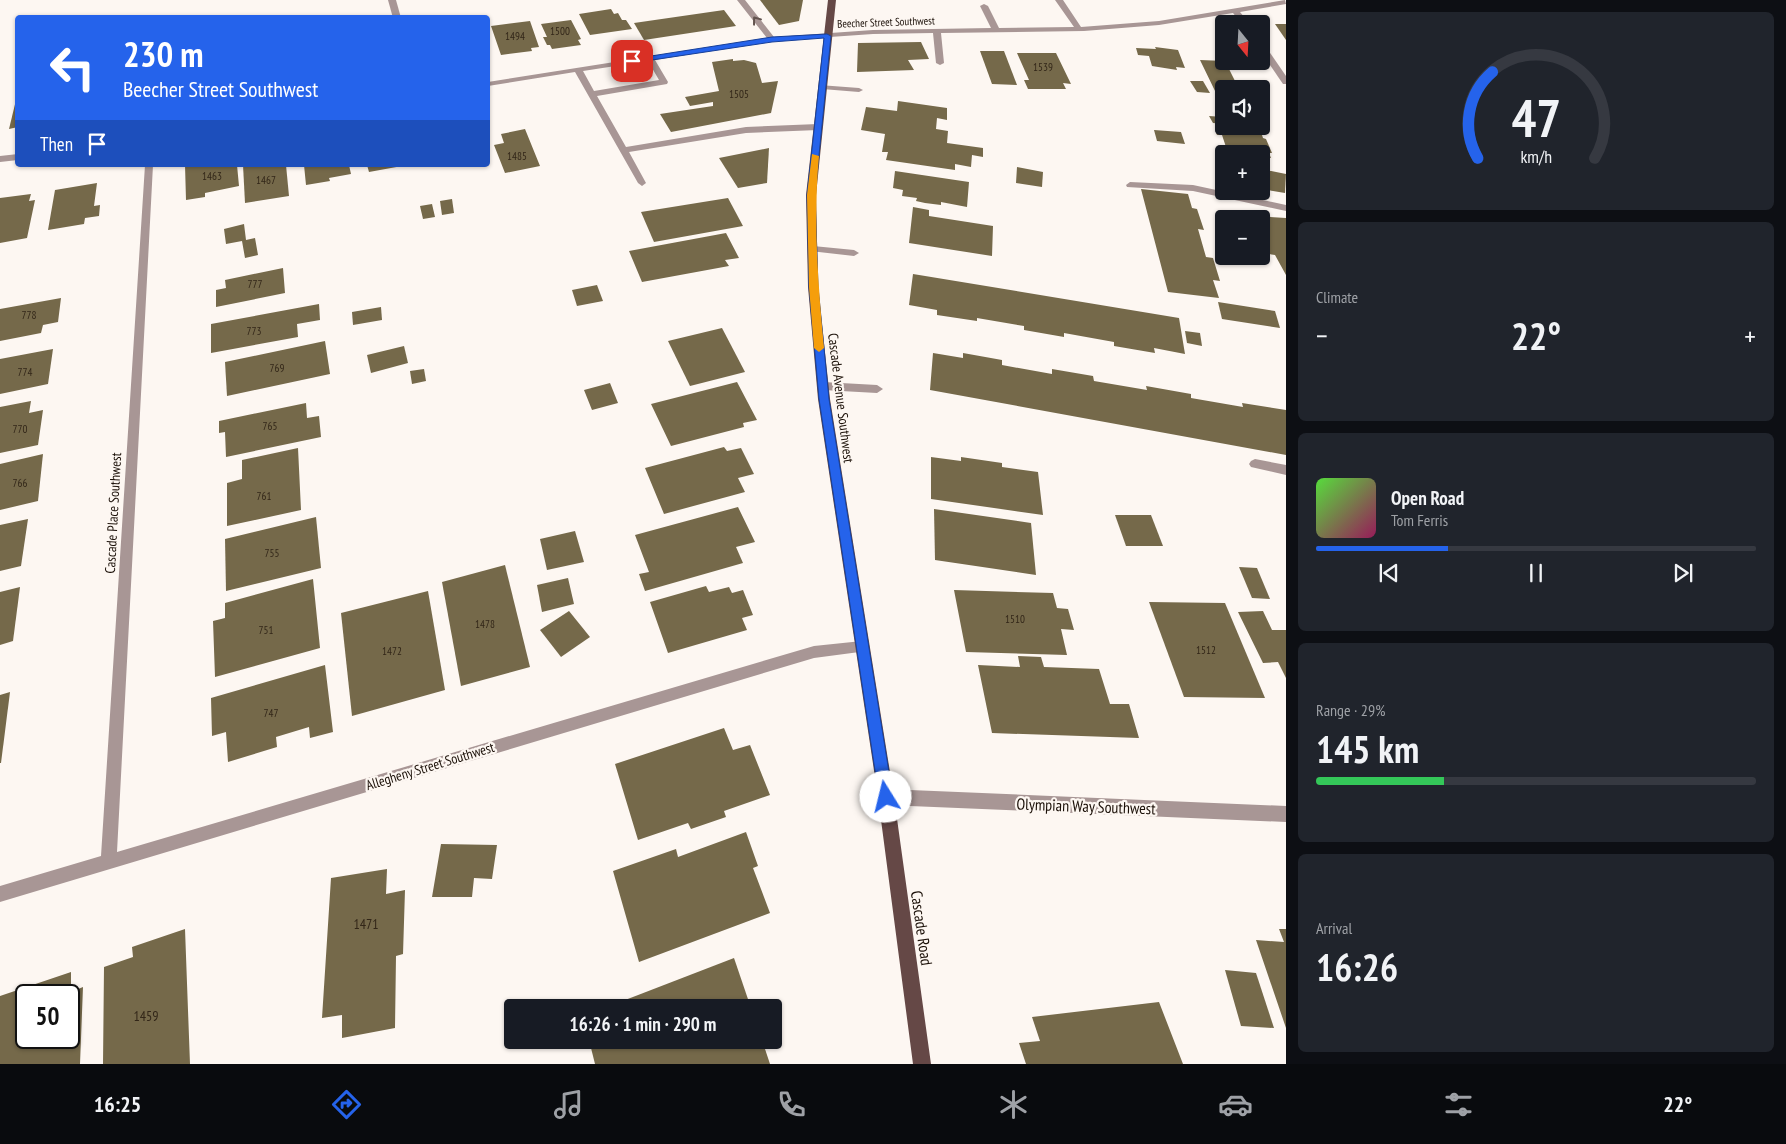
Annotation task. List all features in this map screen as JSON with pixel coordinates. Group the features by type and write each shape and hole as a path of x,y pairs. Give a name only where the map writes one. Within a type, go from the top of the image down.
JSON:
{"main road":[{"name":"Cascade Avenue Southwest","path":"832,0 811,195 814,287 823,386 886,797"},
{"name":"Cascade Road","path":"886,797 922,1064"}],"street":[{"path":"392,0 396,15"},
{"path":"741,0 772,40"},
{"path":"1059,0 1079,29"},
{"name":"Beecher Street Southwest","path":"490,84 772,40 872,32 1079,29 1159,23 1286,2"},
{"path":"984,6 996,30"},
{"path":"1235,11 1238,15"},
{"path":"937,31 940,63"},
{"path":"593,94 664,82 650,58"},
{"path":"1270,59 1286,82"},
{"path":"578,70 642,182"},
{"path":"822,87 859,90"},
{"path":"623,150 746,130 818,127"},
{"path":"0,159 15,157"},
{"name":"Cascade Place Southwest","path":"108,863 149,167"},
{"path":"1130,185 1192,188 1286,208"},
{"path":"813,250 854,254"},
{"path":"823,386 877,389"},
{"path":"1255,464 1286,470"},
{"name":"Allegheny Street Southwest","path":"0,894 814,652 862,647"},
{"name":"Olympian Way Southwest","path":"886,797 1286,814"}],"building":[{"path":"760,0 803,0 799,21 779,25"},
{"path":"611,9 614,14 618,13 622,20 626,20 632,29 590,35 579,14"},
{"path":"724,10 736,26 644,40 634,23"},
{"path":"571,20 581,39 578,40 581,45 552,49 550,45 547,45 543,37 547,37 541,24"},
{"path":"530,21 539,47 531,48 532,51 501,55 491,26"},
{"path":"1275,24 1286,24 1286,40"},
{"path":"921,42 929,59 908,60 914,70 857,72 858,43"},
{"path":"1155,47 1178,50 1185,68 1176,67 1177,70 1152,66 1149,56 1138,55 1136,48 1156,49"},
{"path":"980,51 1004,51 1017,85 992,84"},
{"path":"1017,53 1056,53 1071,84 1063,83 1066,89 1028,89 1024,80 1029,80"},
{"path":"733,59 733,61 744,60 756,63 762,83 778,81 771,113 671,132 660,114 713,106 713,102 690,106 685,97 719,91 712,62"},
{"path":"1200,60 1215,61 1215,70 1230,70 1234,80 1215,80 1215,91"},
{"path":"1190,81 1203,81 1210,93 1197,92"},
{"path":"898,101 947,108 947,120 937,118 936,129 948,131 947,143 983,148 983,157 972,155 971,167 955,164 955,170 886,160 888,152 882,152 885,134 861,130 866,107 897,111"},
{"path":"15,104 15,128 9,129"},
{"path":"1209,116 1215,116 1215,123 1213,123"},
{"path":"525,129 540,166 505,173 494,145 504,143 501,134"},
{"path":"1154,130 1181,132 1185,144 1157,141"},
{"path":"1222,135 1262,135 1269,145 1225,145"},
{"path":"769,148 767,183 738,188 719,158"},
{"path":"185,167 237,167 239,186 205,193 205,197 186,200"},
{"path":"243,167 286,167 289,196 245,203"},
{"path":"304,167 349,167 351,174 329,178 330,181 306,185"},
{"path":"368,167 396,167 369,172"},
{"path":"1017,167 1043,172 1042,187 1016,183"},
{"path":"895,171 969,182 967,207 941,202 941,205 925,203 916,201 917,198 902,196 903,190 893,188"},
{"path":"1270,171 1286,174 1285,193 1270,190"},
{"path":"97,183 94,206 100,205 99,216 85,218 84,224 48,230 55,190"},
{"path":"1141,189 1188,194 1192,208 1197,209 1204,230 1198,229 1206,257 1213,258 1220,281 1213,280 1219,298 1168,292"},
{"path":"31,194 29,201 35,200 27,238 0,243 0,198"},
{"path":"728,198 743,226 654,242 641,212"},
{"path":"452,199 454,213 442,215 440,201"},
{"path":"432,204 435,217 423,219 420,206"},
{"path":"913,207 929,210 929,216 993,226 992,256 909,243"},
{"path":"1270,217 1286,218 1286,275 1275,255 1270,254"},
{"path":"244,224 246,240 255,238 258,255 245,258 242,241 226,244 224,229"},
{"path":"726,233 739,258 725,260 729,266 642,282 629,251"},
{"path":"283,268 285,293 216,307 216,290 226,288 225,280"},
{"path":"913,274 1179,318 1185,354 1154,348 1155,353 1114,346 1114,342 1064,333 1064,337 1024,330 1024,326 977,318 977,321 937,315 937,310 909,305"},
{"path":"597,285 603,301 577,306 572,290"},
{"path":"61,298 58,322 43,325 41,333 0,341 0,309"},
{"path":"1218,302 1275,311 1280,328 1222,319"},
{"path":"319,304 320,320 297,324 298,337 211,353 211,324"},
{"path":"381,307 382,320 353,325 352,312"},
{"path":"722,328 745,372 690,386 668,341"},
{"path":"1185,331 1200,333 1202,346 1187,343"},
{"path":"325,341 330,374 227,396 225,362"},
{"path":"404,346 408,363 371,373 367,355"},
{"path":"53,349 48,384 0,394 0,359"},
{"path":"933,353 963,358 963,353 1002,360 1002,365 1052,374 1052,369 1093,376 1094,381 1147,390 1146,386 1191,394 1191,398 1243,407 1242,403 1286,410 1286,455 930,390"},
{"path":"424,369 426,381 412,384 410,371"},
{"path":"737,382 757,420 743,423 744,427 671,446 651,404"},
{"path":"610,383 618,403 592,410 584,390"},
{"path":"31,401 29,413 43,410 38,445 0,453 0,407"},
{"path":"306,403 307,418 319,416 321,437 226,457 225,432 219,433 219,421"},
{"path":"724,447 727,451 741,448 754,474 738,478 745,492 664,514 645,468"},
{"path":"298,448 301,510 227,526 227,483 242,479 242,460"},
{"path":"43,454 38,501 0,510 0,464"},
{"path":"931,457 961,461 961,457 1002,463 1002,467 1038,472 1043,515 931,499"},
{"path":"738,507 755,542 736,547 743,563 645,591 639,574 649,572 635,535"},
{"path":"934,509 1031,523 1036,575 935,560"},
{"path":"1115,515 1151,515 1163,546 1126,546"},
{"path":"316,517 321,568 226,591 225,539"},
{"path":"28,519 21,566 0,571 0,525"},
{"path":"575,531 584,562 547,570 540,539"},
{"path":"505,565 530,667 461,686 442,582"},
{"path":"1239,567 1257,568 1270,599 1252,598"},
{"path":"568,578 574,604 542,612 537,585"},
{"path":"313,579 320,648 215,677 213,621 225,618 225,603"},
{"path":"706,586 709,592 729,587 732,593 743,590 753,615 742,618 747,630 668,653 650,602"},
{"path":"20,587 13,641 0,645 0,592"},
{"path":"954,590 1053,593 1057,608 1068,609 1074,630 1061,629 1067,655 966,652"},
{"path":"428,591 445,690 352,716 341,613"},
{"path":"1149,602 1225,603 1265,698 1184,697"},
{"path":"569,611 590,637 561,657 540,630"},
{"path":"1263,611 1272,630 1286,630 1286,678 1278,662 1263,663 1238,612"},
{"path":"1018,656 1041,657 1044,667 1099,669 1110,704 1129,704 1139,738 992,733 978,665 1020,667"},
{"path":"325,665 333,732 310,738 309,727 276,737 277,747 228,762 226,732 212,736 211,698"},
{"path":"10,692 1,763 0,763 0,695"},
{"path":"724,728 733,750 750,745 770,795 724,811 726,817 691,829 688,823 638,840 615,764"},
{"path":"746,832 758,866 753,868 770,913 639,962 613,871 676,849 678,857"},
{"path":"441,844 497,845 492,879 474,878 472,897 432,897"},
{"path":"387,869 386,894 405,890 403,954 396,956 395,1028 342,1038 342,1015 322,1018 331,878"},
{"path":"185,929 190,1064 103,1064 104,967 133,957 132,947"},
{"path":"1279,929 1286,929 1286,1028 1256,940 1284,942"},
{"path":"734,958 748,999 628,999"},
{"path":"1225,970 1256,973 1274,1028 1241,1026"},
{"path":"71,972 71,984 36,984"},
{"path":"83,987 80,1064 0,1064 0,996 15,991 15,1049 80,1049 80,988"},
{"path":"1159,1002 1183,1064 1026,1064 1019,1043 1040,1041 1032,1017"},
{"path":"591,1049 765,1049 770,1064 595,1064"}],"slow traffic":[{"path":"815,156 811,195 814,287 819,348"}],"route":[{"path":"632,61 772,40 827,36 811,195 814,287 824,399 886,797"}]}
